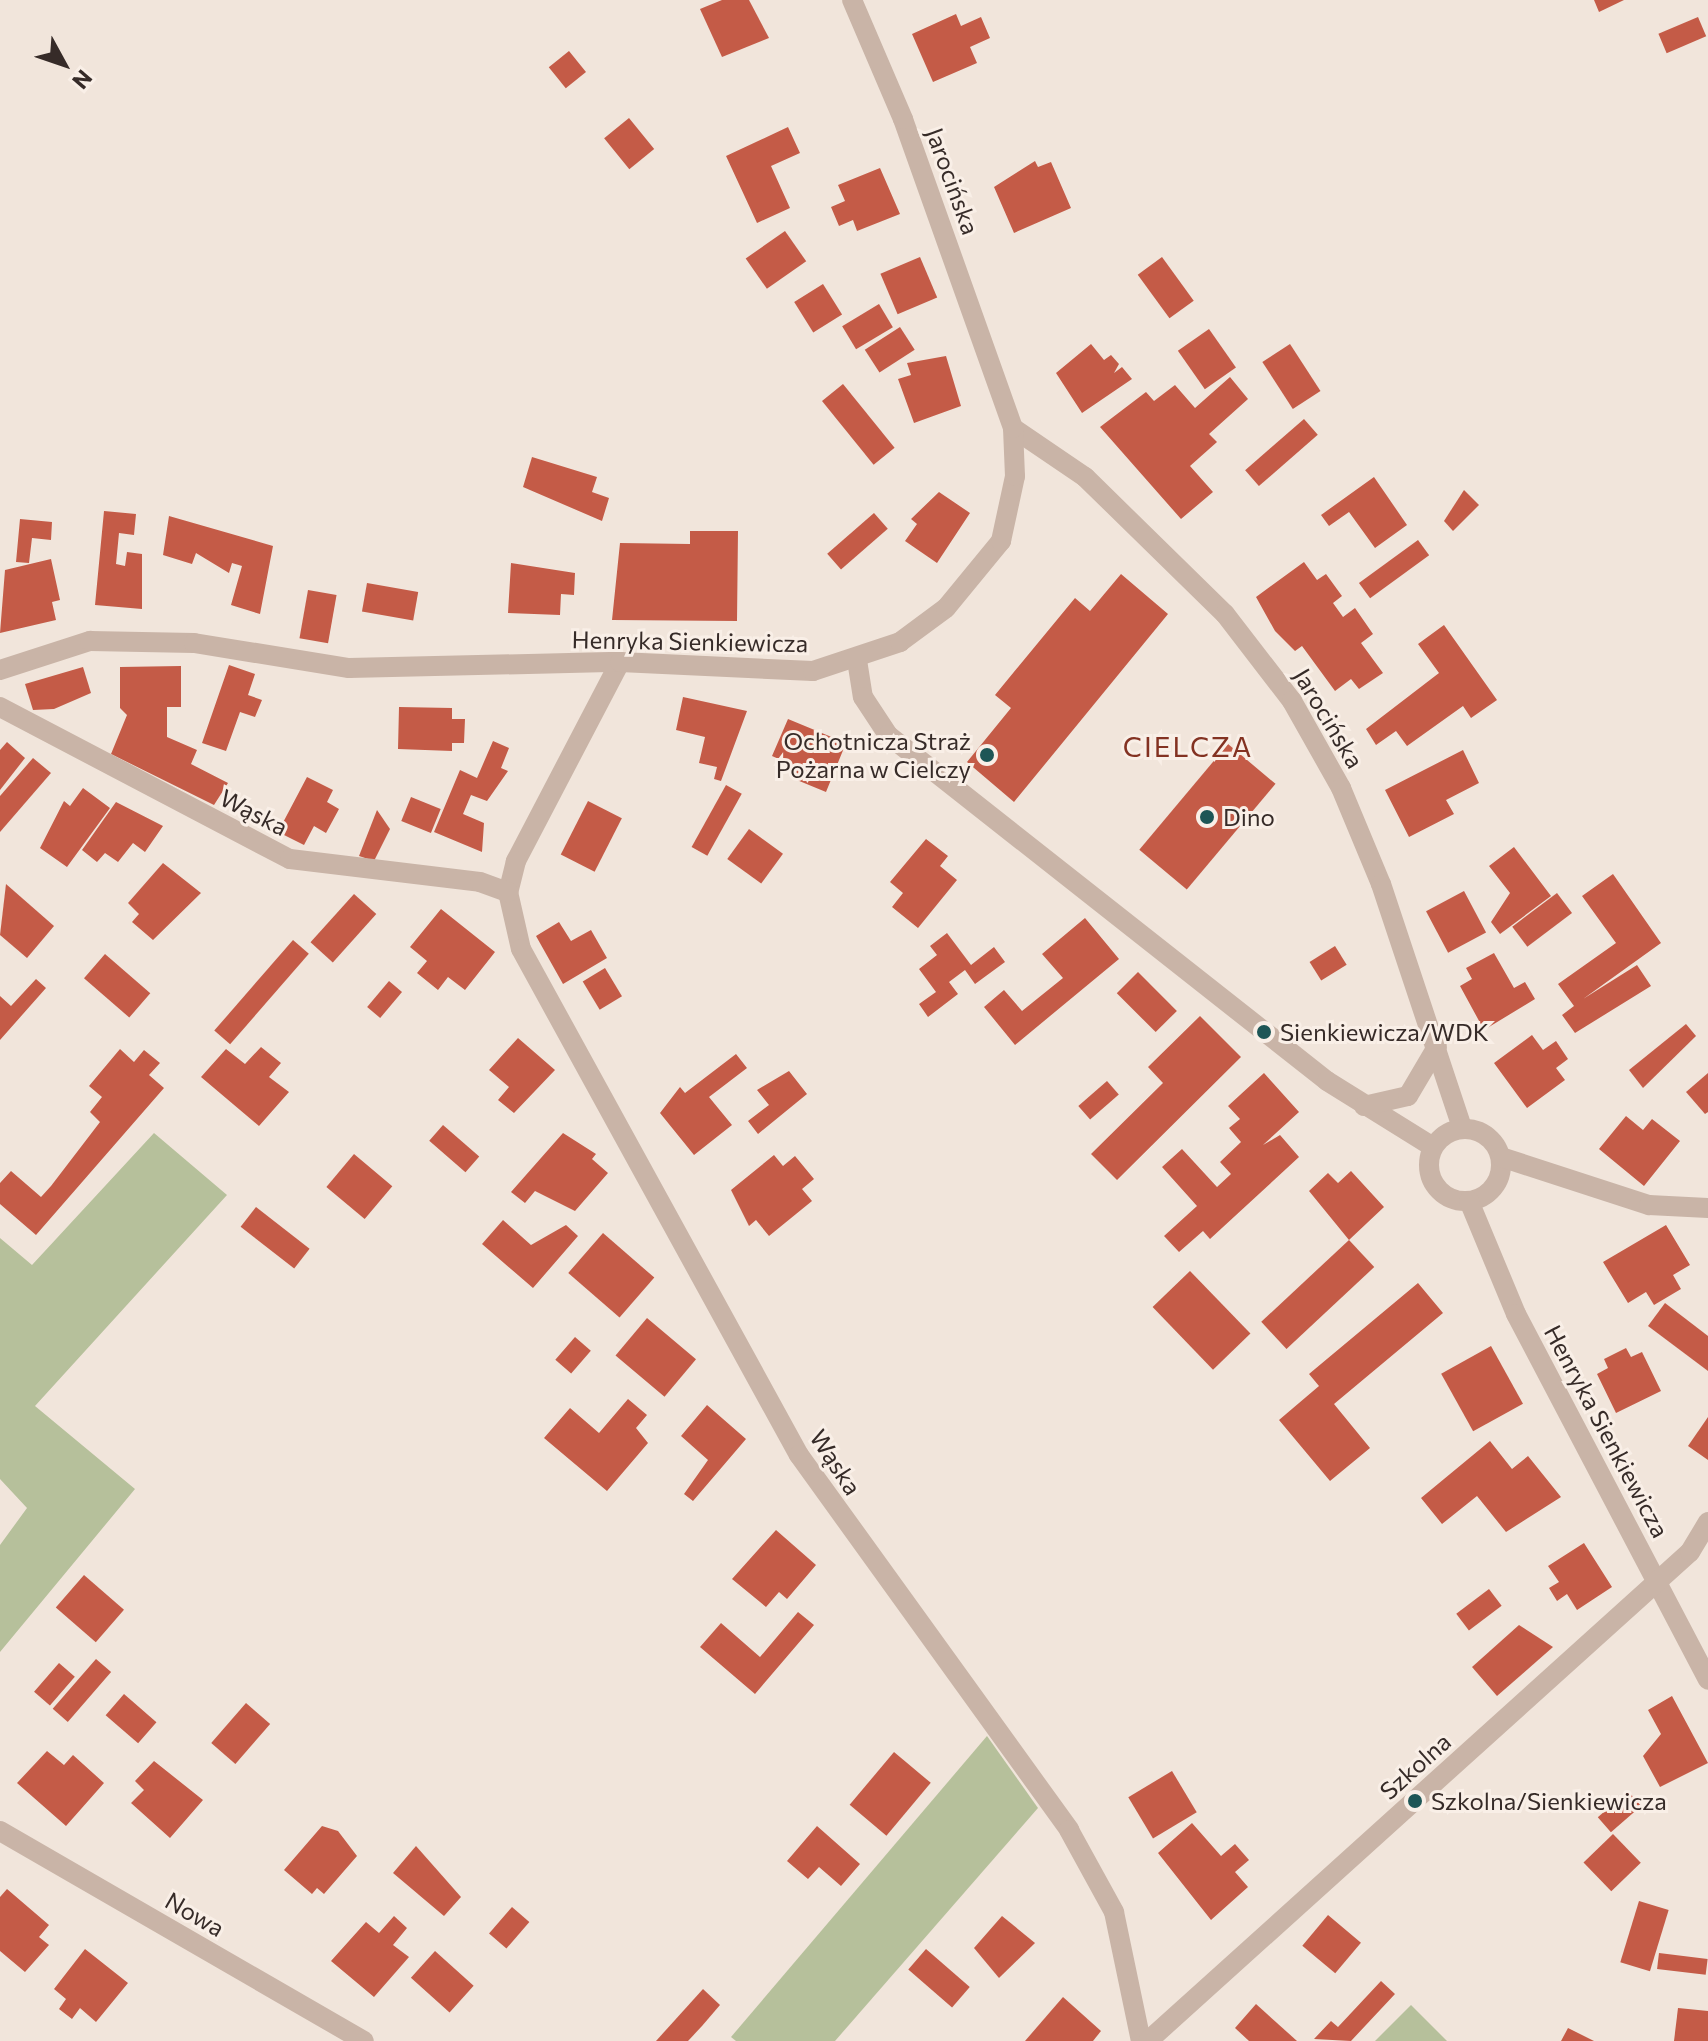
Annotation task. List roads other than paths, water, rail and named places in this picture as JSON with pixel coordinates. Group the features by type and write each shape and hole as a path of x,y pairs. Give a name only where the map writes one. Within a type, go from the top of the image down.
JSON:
{"street":[{"name":"Jarocińska","path":"852,0 903,119 1013,428 1015,476 1001,541 946,608 900,642 857,660"},
{"name":"Jarocińska","path":"1013,428 1085,477 1204,593 1292,701 1341,788 1437,1047 1462,1128"},
{"name":"Henryka Sienkiewicza","path":"0,670 90,641 194,643 349,668 620,662 813,671 857,660"},
{"path":"857,660 863,697 888,735 1364,1106 1433,1147"},
{"path":"508,892 543,801 620,662"},
{"name":"Wąska","path":"0,707 290,859 480,882 508,892 521,949 799,1455 884,1582 1045,1793 1093,1873 1127,1951 1141,2041"},
{"path":"1364,1106 1408,1096 1437,1047"},
{"path":"1433,1147 1462,1128 1479,1131 1501,1157 1649,1205 1708,1208"},
{"path":"1433,1147 1431,1178 1453,1200 1469,1201 1491,1191 1501,1157"},
{"name":"Henryka Sienkiewicza","path":"1469,1201 1516,1314 1708,1680"},
{"name":"Szkolna","path":"1148,2041 1690,1552 1708,1522"},
{"name":"Nowa","path":"0,1831 364,2041"}],"place":[{"name":"Ochotnicza Straż Pożarna w Cielczy","path":"987,755"},
{"name":"Dino","path":"1207,817"},
{"name":"Sienkiewicza/WDK","path":"1264,1032"},
{"name":"Szkolna/Sienkiewicza","path":"1415,1801"}],"district":[{"name":"CIELCZA","path":"1188,746"}]}
